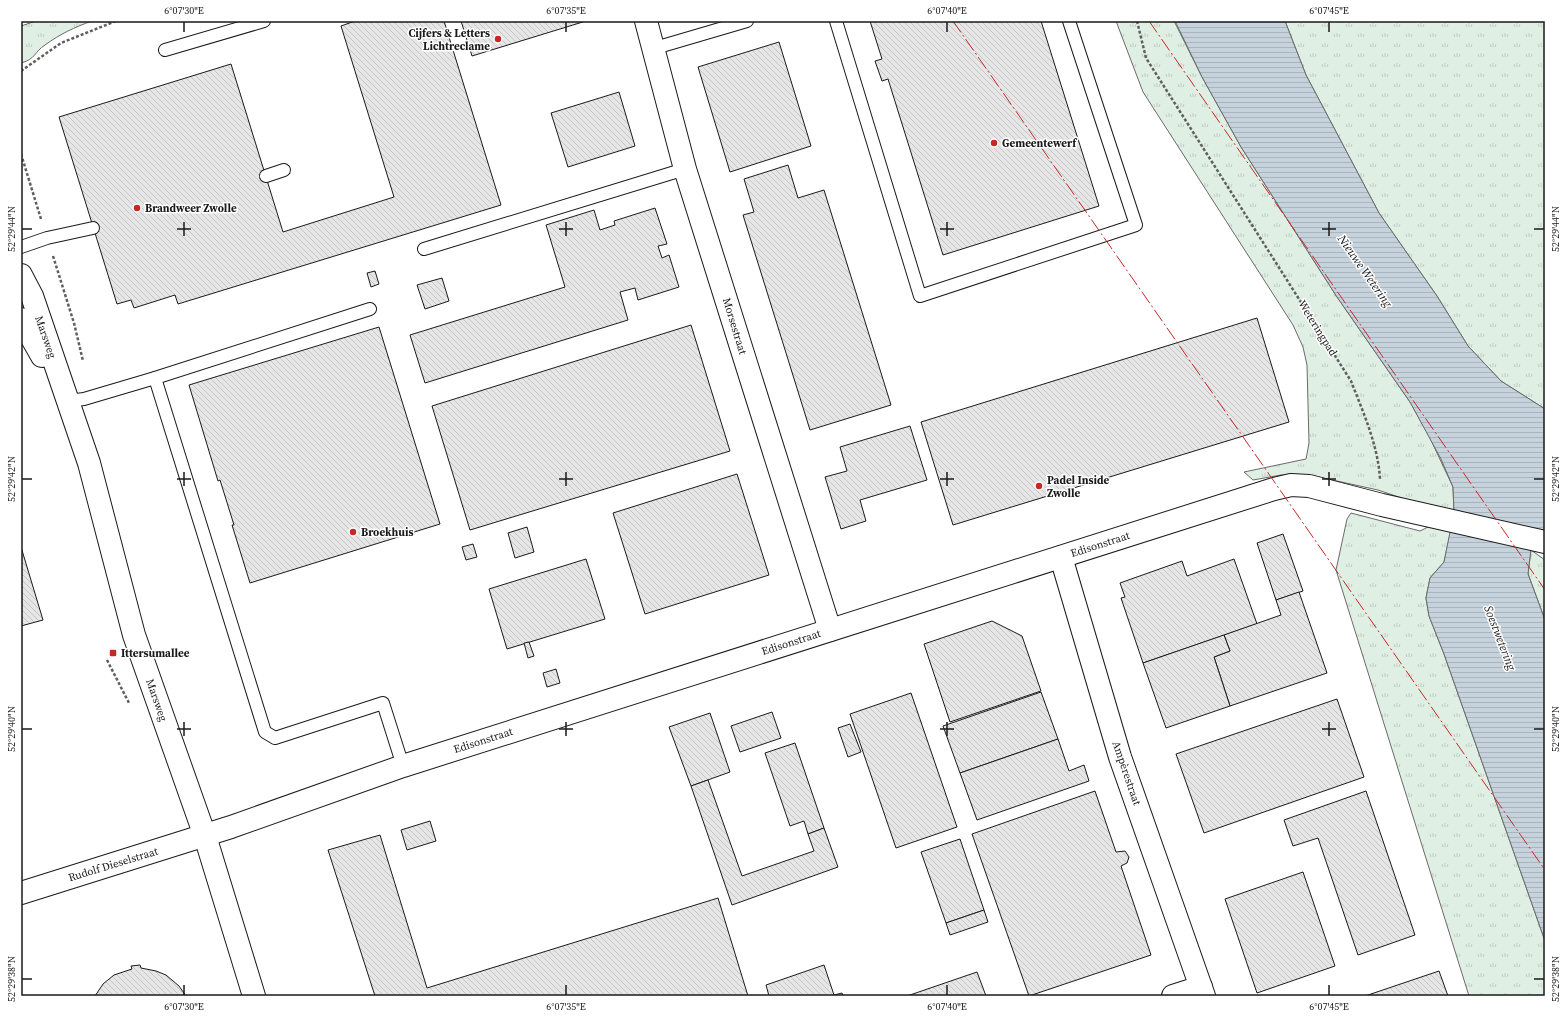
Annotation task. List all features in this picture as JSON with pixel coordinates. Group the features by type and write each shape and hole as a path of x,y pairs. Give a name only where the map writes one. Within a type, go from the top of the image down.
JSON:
{"street":[{"name":"Morsestraat","path":"646,21 655,48 685,169 830,630"},
{"name":"Marsweg","path":"21,275 32,296 89,463 134,635 204,836 254,996"},
{"name":"Marsweg","path":"21,319 68,401"},
{"name":"Edisonstraat","path":"204,836 403,766 1274,489 1291,485 1309,486 1382,505"},
{"path":"1382,505 1545,542"},
{"name":"Ampèrestraat","path":"1061,557 1120,757 1203,991 1173,996"},
{"name":"Rudolf Dieselstraat","path":"21,893 204,836"}],"lane":[{"path":"165,50 264,21"},
{"path":"655,48 747,21"},
{"path":"836,21 920,296 1136,225 1069,21"},
{"path":"424,249 685,169"},
{"path":"266,176 284,170"},
{"path":"21,247 47,238 93,228"},
{"path":"68,401 84,399 155,378 370,309"},
{"path":"155,378 265,732 275,738 383,703 403,766"}],"path":[{"path":"21,71 61,43 116,21"},
{"name":"Weteringpad","path":"1137,21 1146,58 1351,381 1368,422 1380,466 1382,505"}],"green space":[{"path":"36,21 92,21 56,37 41,48 30,59 21,63 21,26"},
{"path":"1116,21 1174,21 1202,77 1241,147 1337,297 1410,402 1429,436 1453,487 1454,512 1425,506 1378,490 1314,476 1281,475 1253,480 1244,472 1306,459 1309,443 1307,365 1303,347 1293,325 1143,92"},
{"path":"1285,21 1545,21 1545,409 1501,381 1468,346 1437,296 1379,213 1306,75"},
{"path":"1351,513 1420,531 1432,525 1451,530 1444,562 1430,578 1426,598 1429,616 1444,654 1545,941 1545,996 1469,996 1336,570 1347,519"},
{"path":"1531,550 1545,560 1545,620 1528,574"}],"water":[{"path":"1175,21 1285,21 1306,75 1379,213 1437,296 1468,346 1501,381 1545,409 1545,529 1533,533 1528,574 1545,620 1545,941 1444,654 1429,616 1426,598 1430,578 1444,562 1454,512 1453,487 1441,459 1410,402 1337,297 1241,147 1202,77"}],"building":[{"path":"355,21 444,21 501,205 178,304 175,295 134,308 131,300 117,304 59,117 231,64 283,232 394,197 341,26"},
{"name":"Cijfers & Letters Lichtreclame","path":"461,21 586,21 472,56"},
{"name":"Gemeentewerf","path":"870,21 1041,21 1099,206 943,255 888,79 882,81 875,61 882,59"},
{"path":"779,42 811,146 730,172 698,67"},
{"path":"619,92 635,146 568,167 551,113"},
{"path":"788,165 798,198 824,190 891,405 810,430 743,215 754,212 744,179"},
{"path":"655,208 667,244 658,246 662,258 669,255 679,287 638,300 635,288 620,292 628,320 425,383 410,335 565,287 546,225 594,210 600,230 615,225 614,221"},
{"path":"375,271 379,284 371,287 367,273"},
{"path":"442,278 449,301 425,309 417,285"},
{"path":"1257,318 1289,422 953,525 921,422"},
{"path":"691,325 730,451 470,530 432,406"},
{"path":"379,327 440,524 250,583 232,525 234,525 220,480 218,481 189,385"},
{"path":"910,426 927,480 860,500 866,521 841,529 825,477 847,471 840,447"},
{"path":"737,474 769,575 645,614 613,513"},
{"path":"527,527 534,552 515,558 508,533"},
{"path":"1283,534 1303,591 1276,600 1257,543"},
{"path":"473,544 477,557 466,560 462,547"},
{"path":"21,547 43,620 21,626"},
{"path":"586,559 605,619 507,649 489,589"},
{"path":"1234,559 1257,624 1143,663 1121,598 1125,597 1120,583 1182,561 1187,576"},
{"path":"1299,592 1327,673 1230,706 1214,657 1230,651 1224,635 1281,615 1276,600"},
{"path":"992,621 1022,636 1041,691 950,722 924,644"},
{"path":"1224,635 1230,651 1214,657 1230,706 1166,728 1143,663"},
{"path":"529,642 534,656 528,658 524,643"},
{"path":"556,669 560,683 547,687 543,673"},
{"path":"1041,692 1058,739 960,773 943,726"},
{"path":"911,693 957,827 896,848 850,714"},
{"path":"1337,699 1364,777 1204,833 1176,754"},
{"path":"772,712 781,738 740,752 731,726"},
{"path":"710,713 730,772 691,786 669,727"},
{"path":"850,724 861,752 848,757 838,728"},
{"path":"1058,739 1069,771 1084,765 1089,781 977,820 960,773"},
{"path":"795,743 824,828 808,834 804,821 790,826 765,753"},
{"path":"708,780 742,876 814,851 808,834 824,828 838,867 732,905 691,786"},
{"path":"1095,791 1116,852 1125,851 1129,857 1127,863 1121,866 1151,955 1029,996 972,834"},
{"path":"1366,791 1415,935 1358,955 1318,838 1293,846 1284,820"},
{"path":"430,821 436,841 407,850 401,830"},
{"path":"380,835 427,988 718,898 748,996 375,996 328,850"},
{"path":"960,839 984,910 946,923 921,852"},
{"path":"1303,872 1335,966 1257,993 1225,899"},
{"path":"984,910 988,922 950,935 946,923"},
{"path":"140,965 141,968 166,975 179,986 186,996 95,996 103,984 114,975 132,969 131,966"},
{"path":"824,965 834,995 842,993 843,996 769,996 766,985"},
{"path":"1439,971 1448,996 1365,996"},
{"path":"977,972 986,996 907,996"}],"power":[{"path":"953,21 1545,870"},
{"path":"1149,21 1545,590"}],"place":[{"name":"Cijfers & Letters Lichtreclame","path":"498,39"},
{"name":"Gemeentewerf","path":"994,143"},
{"name":"Brandweer Zwolle","path":"137,208"},
{"name":"Padel Inside Zwolle","path":"1039,486"},
{"name":"Broekhuis","path":"353,532"},
{"name":"Ittersumallee","path":"113,653"}],"water label":[{"name":"Nieuwe Wetering","path":"1365,271"},
{"name":"Soestwetering","path":"1500,638"}]}
